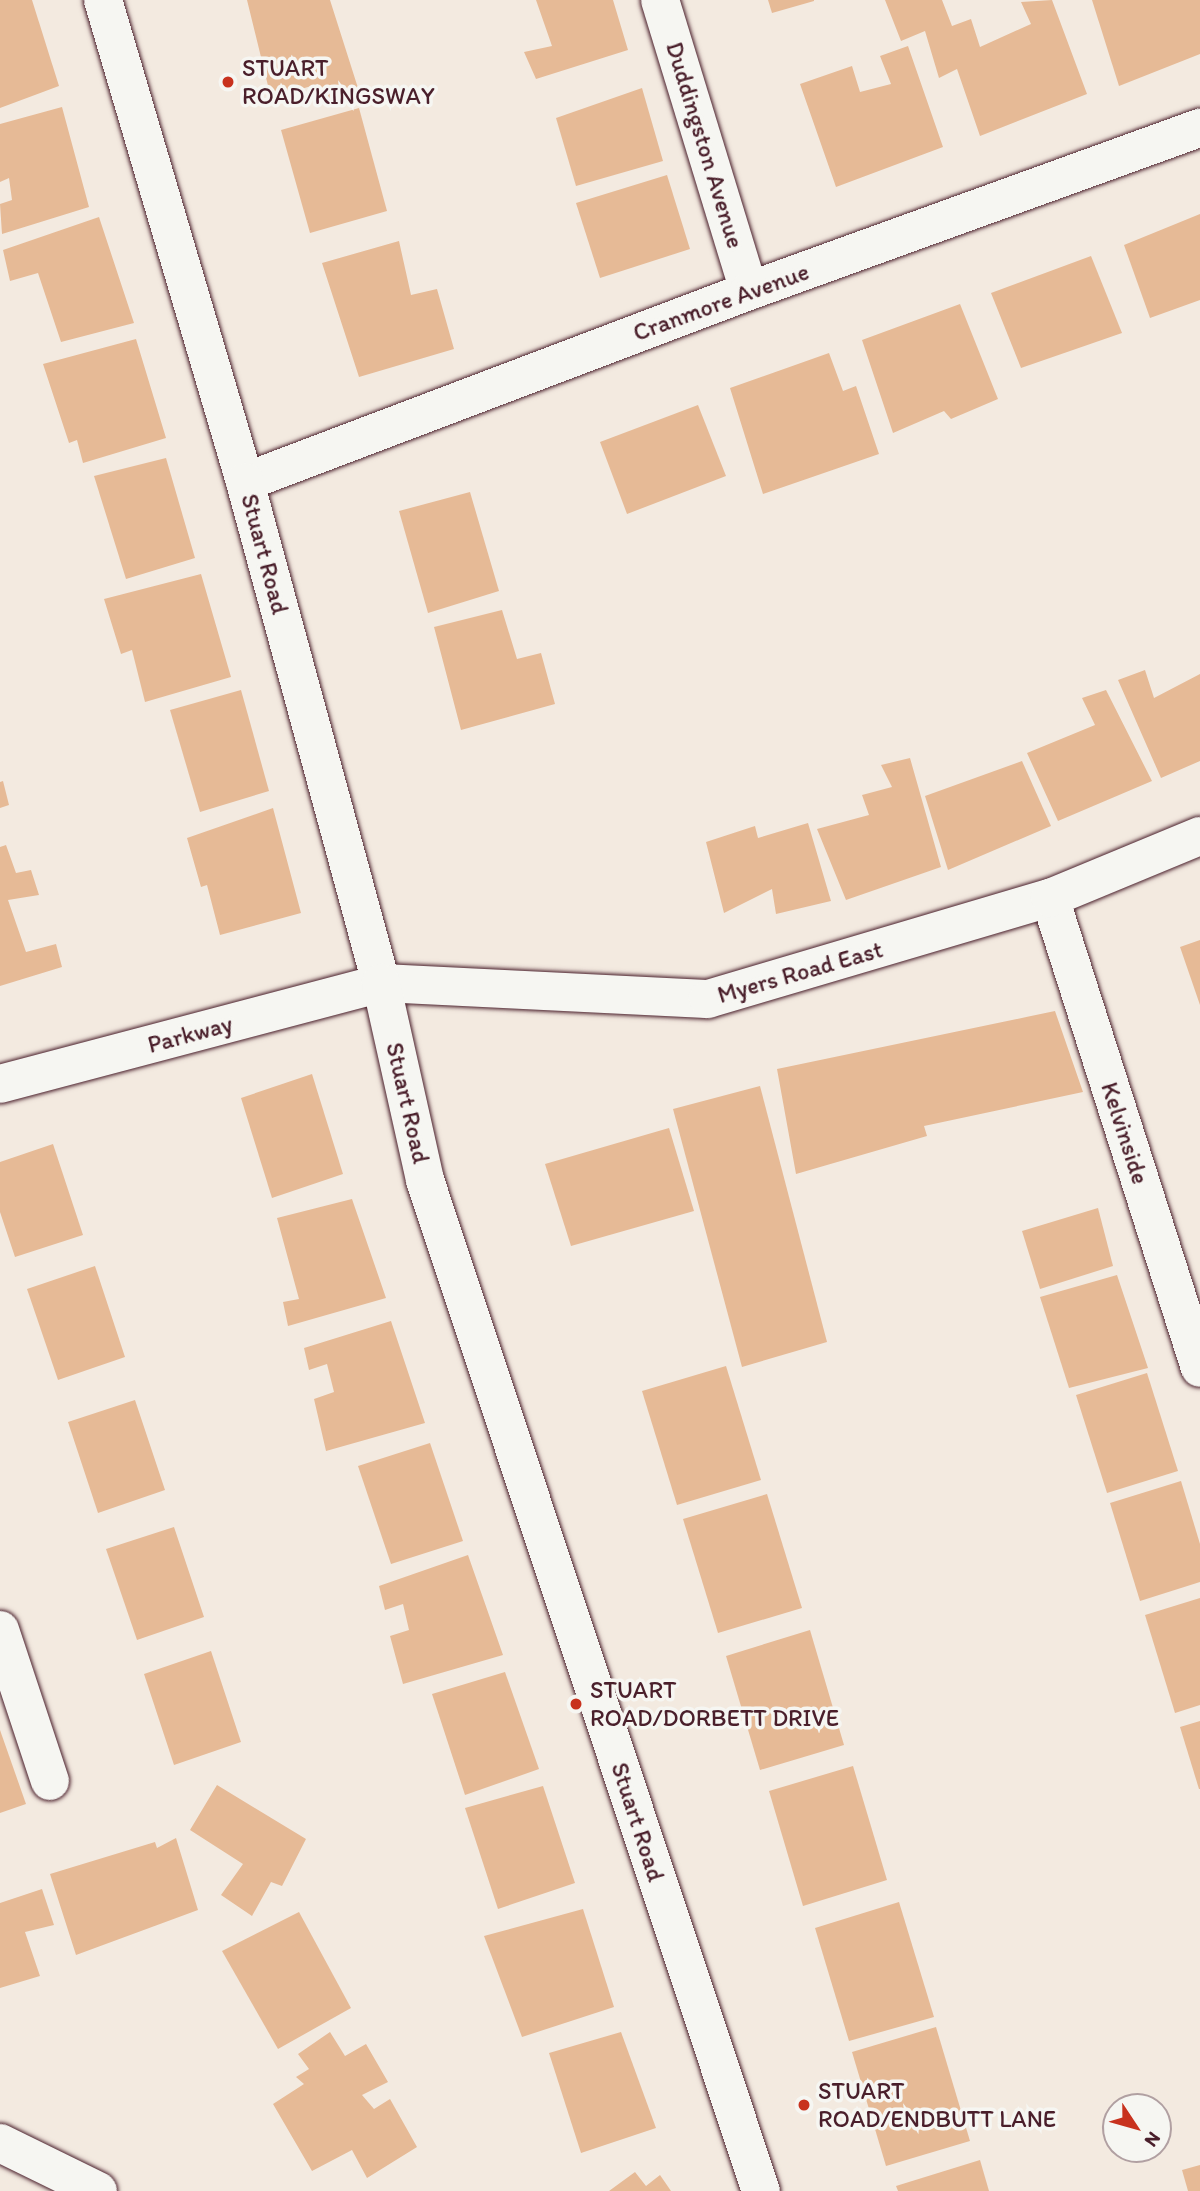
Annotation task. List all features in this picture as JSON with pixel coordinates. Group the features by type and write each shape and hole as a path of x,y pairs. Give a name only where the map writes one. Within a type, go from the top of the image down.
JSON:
{"street":[{"name":"Stuart Road","path":"103,0 245,482 381,983 425,1180 761,2191"},
{"name":"Duddingston Avenue","path":"660,0 749,290"},
{"name":"Cranmore Avenue","path":"245,482 749,290 1200,128"},
{"name":"Myers Road East","path":"381,983 708,999 1050,898 1200,836"},
{"name":"Kelvinside","path":"1050,898 1200,1368"},
{"name":"Parkway","path":"0,1084 381,983"},
{"path":"0,1630 50,1781"},
{"path":"0,2143 99,2191"}],"building":[{"path":"0,0 32,0 59,86 0,108"},
{"path":"247,0 330,0 358,88 322,103 318,84 271,98"},
{"path":"536,0 613,0 628,50 536,79 524,52 552,46"},
{"path":"768,0 814,0 814,1 772,13"},
{"path":"885,0 942,0 952,26 971,19 980,47 1031,24 1021,2 1052,0 1087,94 980,136 957,69 939,78 925,31 901,41"},
{"path":"1092,0 1200,0 1200,54 1119,86"},
{"path":"908,46 943,147 836,187 800,84 852,66 860,92 891,84 880,56"},
{"path":"642,88 663,161 576,186 556,118"},
{"path":"62,107 89,207 2,234 0,204 12,200 9,178 0,182 0,124"},
{"path":"359,108 387,211 310,233 281,130"},
{"path":"667,175 690,249 600,278 576,203"},
{"path":"1200,214 1200,300 1150,318 1124,245"},
{"path":"99,217 134,323 61,342 38,273 10,281 3,250"},
{"path":"399,241 411,295 437,289 454,349 359,377 322,263"},
{"path":"1091,256 1122,333 1021,368 991,293"},
{"path":"960,304 998,399 951,419 944,411 893,433 862,340"},
{"path":"136,339 166,438 83,463 77,440 69,443 43,364"},
{"path":"829,353 843,391 856,386 879,454 763,494 730,388"},
{"path":"698,405 726,476 627,514 600,442"},
{"path":"166,458 195,558 126,579 94,476"},
{"path":"470,492 499,591 428,613 399,511"},
{"path":"201,574 231,677 145,702 132,650 121,654 104,599"},
{"path":"502,610 517,659 541,653 555,704 461,730 434,627"},
{"path":"1145,670 1154,698 1200,674 1200,761 1161,778 1118,680"},
{"path":"241,690 269,791 200,812 170,710"},
{"path":"1106,690 1152,781 1058,821 1027,753 1095,725 1082,698"},
{"path":"910,758 941,867 846,900 817,829 869,815 862,795 892,787 881,765"},
{"path":"1022,761 1051,826 948,870 925,796"},
{"path":"3,781 9,805 0,808 0,782"},
{"path":"273,808 301,913 220,935 207,885 201,887 187,838"},
{"path":"808,823 831,901 776,914 772,889 724,913 706,842 755,826 758,838"},
{"path":"6,845 16,873 31,870 39,895 8,900 26,952 56,944 62,967 0,986 0,847"},
{"path":"1200,940 1200,1005 1180,947"},
{"path":"1055,1011 1083,1092 924,1126 927,1136 796,1174 777,1069"},
{"path":"312,1074 343,1174 272,1198 241,1098"},
{"path":"760,1086 827,1342 742,1367 673,1109"},
{"path":"669,1128 694,1211 571,1246 545,1164"},
{"path":"53,1144 83,1235 15,1257 0,1212 0,1162"},
{"path":"352,1199 386,1298 288,1326 283,1302 299,1299 277,1218"},
{"path":"1098,1208 1113,1266 1040,1289 1022,1231"},
{"path":"95,1266 125,1357 58,1380 27,1289"},
{"path":"1117,1275 1148,1368 1069,1388 1040,1297"},
{"path":"391,1321 425,1423 326,1451 314,1399 334,1392 327,1364 309,1370 304,1348"},
{"path":"726,1366 761,1480 677,1505 642,1391"},
{"path":"1147,1373 1178,1471 1107,1493 1076,1395"},
{"path":"135,1400 165,1490 98,1513 68,1422"},
{"path":"430,1443 463,1541 391,1564 358,1466"},
{"path":"1181,1481 1200,1544 1200,1582 1140,1601 1110,1503"},
{"path":"767,1494 802,1608 718,1633 683,1519"},
{"path":"174,1527 204,1617 137,1640 106,1549"},
{"path":"468,1555 503,1655 403,1684 390,1636 409,1630 403,1604 385,1610 379,1586"},
{"path":"1200,1598 1200,1705 1175,1713 1145,1615"},
{"path":"810,1630 844,1745 760,1770 726,1656"},
{"path":"211,1651 241,1742 174,1765 144,1674"},
{"path":"505,1672 539,1769 465,1795 432,1694"},
{"path":"1200,1721 1200,1789 1199,1789 1180,1727"},
{"path":"0,1730 26,1804 0,1813"},
{"path":"853,1766 887,1880 803,1906 769,1791"},
{"path":"217,1785 306,1839 282,1886 271,1882 252,1916 221,1895 243,1864 190,1830"},
{"path":"543,1786 575,1883 498,1909 465,1808"},
{"path":"176,1838 198,1910 76,1955 50,1874 155,1842 157,1848"},
{"path":"42,1889 54,1925 25,1932 40,1976 0,1988 0,1903"},
{"path":"899,1902 934,2017 849,2041 815,1928"},
{"path":"583,1909 614,2007 522,2037 484,1936"},
{"path":"299,1912 351,2008 278,2049 222,1951"},
{"path":"936,2027 970,2141 886,2166 852,2052"},
{"path":"330,2032 345,2056 366,2044 388,2082 362,2095 374,2109 390,2099 417,2147 367,2178 352,2150 312,2171 273,2104 304,2084 296,2077 309,2069 298,2054"},
{"path":"621,2032 656,2128 581,2153 549,2053"},
{"path":"980,2160 989,2191 898,2191 896,2186"},
{"path":"1200,2165 1200,2191 1188,2191 1182,2170"},
{"path":"635,2172 646,2186 660,2175 671,2191 609,2191"}],"place":[{"name":"STUART ROAD/KINGSWAY","path":"228,82"},
{"name":"STUART ROAD/DORBETT DRIVE","path":"576,1704"},
{"name":"STUART ROAD/ENDBUTT LANE","path":"804,2105"}]}
